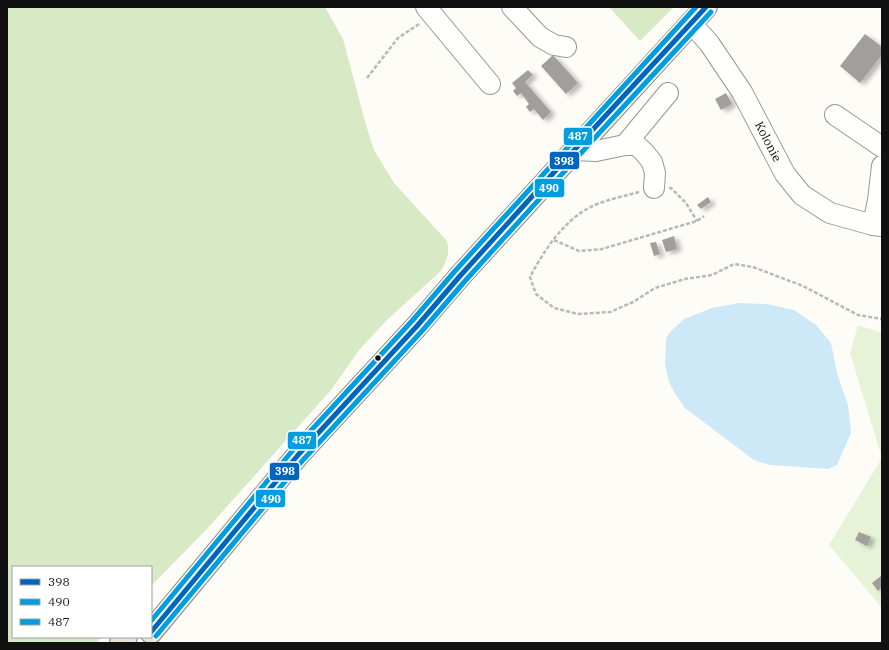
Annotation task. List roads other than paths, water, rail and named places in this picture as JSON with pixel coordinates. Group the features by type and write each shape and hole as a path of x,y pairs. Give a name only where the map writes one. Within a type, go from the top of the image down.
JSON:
{"highway":[{"path":"152,631 298,455 417,326 460,276"},
{"path":"152,608 230,519 416,316 460,276"}],"main road":[{"path":"460,276 706,7"}],"street":[{"path":"512,7 540,37 554,45 566,47"},
{"path":"430,12 490,84"},
{"name":"Kolonie","path":"691,23 709,43 742,92 785,174 802,194 830,213 879,224"},
{"path":"625,145 668,92"},
{"path":"835,115 882,147"},
{"path":"575,150 596,151 625,145 636,145 652,162 655,173 654,188"},
{"path":"879,224 878,200 882,166"},
{"path":"151,643 180,596"}],"water":[{"path":"739,303 766,304 794,310 816,325 831,343 837,373 848,405 851,433 837,465 828,469 770,465 754,460 685,408 674,392 669,382 665,364 666,339 670,332 684,319 712,308"}]}
